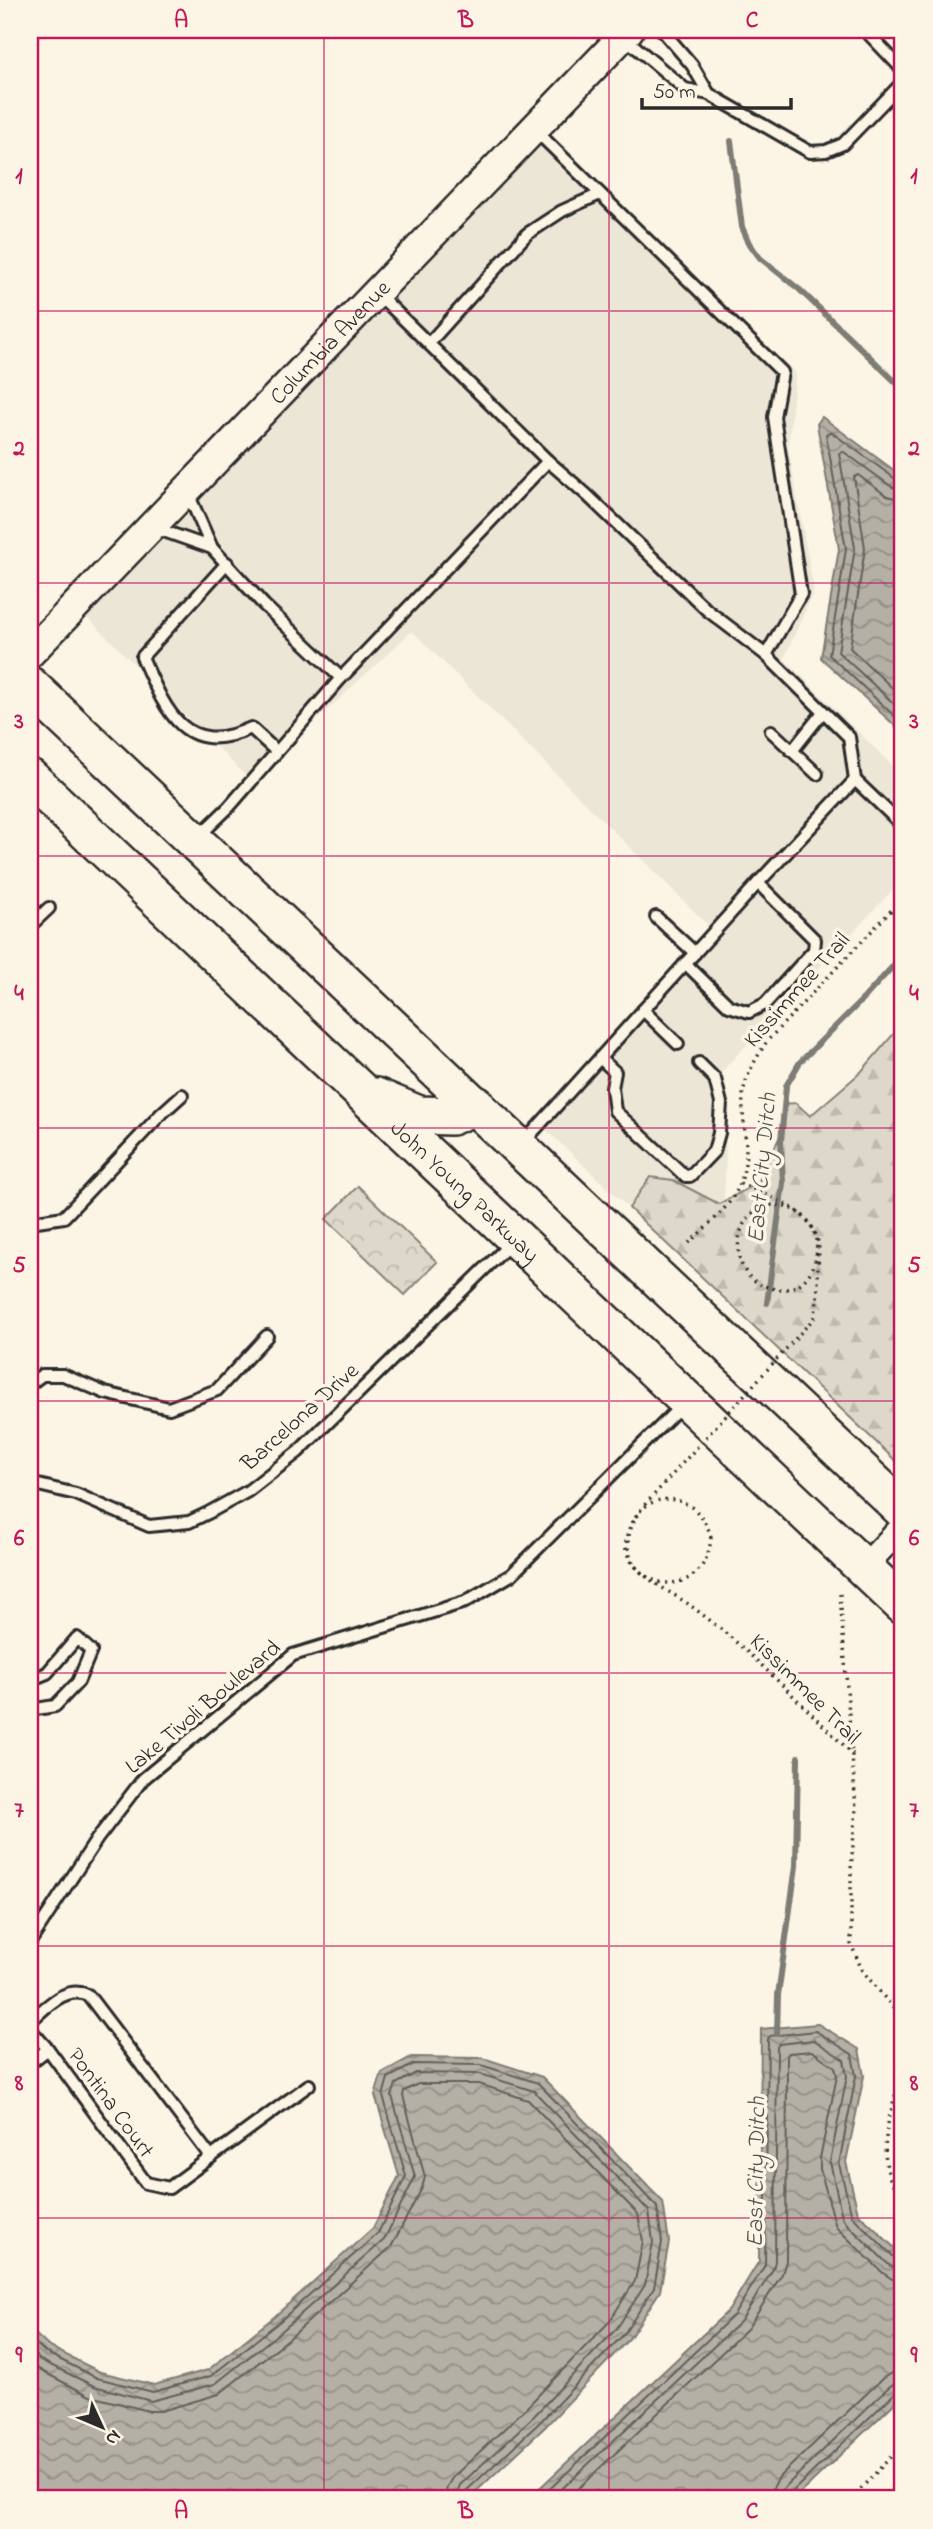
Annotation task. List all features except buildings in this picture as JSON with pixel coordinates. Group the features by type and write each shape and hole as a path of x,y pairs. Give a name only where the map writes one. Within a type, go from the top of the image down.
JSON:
{"highway":[{"path":"30,686 903,1510"},
{"name":"John Young Parkway","path":"30,778 903,1605"},
{"path":"358,1090 419,1115 451,1116 476,1105"}],"street":[{"name":"Columbia Avenue","path":"30,653 626,33"},
{"path":"864,1567 903,1526"}],"lane":[{"path":"662,30 692,65 709,94"},
{"path":"864,30 903,70"},
{"path":"626,33 685,89 709,94 810,152 826,151 843,144 903,82"},
{"path":"534,129 782,372 774,417 801,594 766,655"},
{"path":"429,343 527,233 562,211 600,194"},
{"path":"377,293 548,461 707,610 766,655 849,737 855,780 903,826"},
{"path":"195,841 229,807 341,678 548,461"},
{"path":"187,491 204,536 212,548 264,605 341,678"},
{"path":"152,528 212,548"},
{"path":"227,563 142,657 163,705 190,733 214,739 235,735 251,728 276,751"},
{"path":"792,751 823,712"},
{"path":"771,731 817,774"},
{"path":"519,1147 855,780"},
{"path":"685,964 729,1006 749,1012 765,1004 814,950 815,940 758,883"},
{"path":"30,926 49,908"},
{"path":"656,917 695,953"},
{"path":"643,1010 678,1044"},
{"path":"600,1058 615,1072 612,1088 615,1111 685,1176 690,1176 713,1151 719,1133 721,1103 715,1079 699,1063"},
{"path":"30,1222 64,1217 161,1114 182,1096"},
{"name":"Barcelona Drive","path":"30,1483 76,1494 149,1526 189,1522 208,1513 248,1491 298,1451 516,1239"},
{"path":"30,1384 42,1376 63,1375 105,1393 169,1408 217,1390 267,1336"},
{"name":"Lake Tivoli Boulevard","path":"30,1942 97,1839 143,1779 293,1655 465,1602 511,1576 688,1400"},
{"path":"30,1680 47,1672 77,1638 91,1651 78,1682 55,1706 30,1710"},
{"path":"30,2021 59,1997 70,1992 89,1996 211,2157 309,2085"},
{"name":"Pontina Court","path":"30,2029 48,2049 146,2183 169,2188 211,2157"},
{"path":"30,2063 48,2049"}],"path":[{"name":"Kissimmee Trail","path":"903,898 767,1041 754,1063 743,1094 748,1149 740,1183 791,1208 799,1213 806,1218 810,1225 815,1233 817,1240 818,1248 816,1257 814,1267 806,1278 793,1287 778,1290 761,1285 748,1275 740,1259 738,1240 744,1223 760,1208 781,1205 789,1208 798,1212 804,1218 811,1224 814,1233 818,1242 818,1302 814,1318 786,1352 669,1479 651,1498 642,1508 633,1521 627,1540 628,1555 636,1568 649,1577 660,1583 677,1583 690,1578 700,1569 710,1553 711,1537 707,1523 691,1506 679,1501 652,1501 646,1505 640,1509 629,1527 625,1545 629,1561 642,1574 705,1616 853,1754 856,1809 851,1869 851,1944 862,1970 903,2020"},
{"path":"689,1243 713,1219 740,1183"},
{"path":"840,1594 853,1754"},
{"path":"903,2068 886,2135 886,2160 891,2181 903,2199"},
{"path":"851,2499 903,2444"}],"shaded area":[{"path":"543,137 796,373 788,446 814,591 784,659 903,776 903,879 722,1071 726,1155 724,1201 719,1204 651,1177 629,1208 540,1124 715,932 412,631 251,781 84,614"}],"green space":[{"path":"903,1023 903,1452 895,1460 629,1208 650,1177 673,1180 719,1204 758,1183 780,1136 784,1104 796,1103 810,1116 861,1072"},
{"path":"358,1186 437,1262 405,1295 326,1219"}],"water":[{"path":"822,417 903,477 903,733 821,658 839,549 817,424"},
{"path":"818,2024 859,2049 864,2076 846,2162 858,2213 903,2256 903,2395 794,2499 528,2499 729,2310 759,2261 761,2029"},
{"path":"411,2057 483,2058 542,2077 663,2202 669,2242 660,2291 629,2339 545,2427 468,2499 30,2499 30,2329 48,2346 100,2372 154,2385 208,2370 274,2317 373,2228 399,2176 375,2095 382,2073"}],"waterway":[{"name":"East City Ditch","path":"731,141 742,227 749,243 760,258 800,290 903,389"},
{"name":"East City Ditch","path":"767,1303 783,1183 781,1141 786,1086 800,1062 903,955"},
{"name":"East City Ditch","path":"777,2034 778,1995 796,1866 798,1757"}]}
